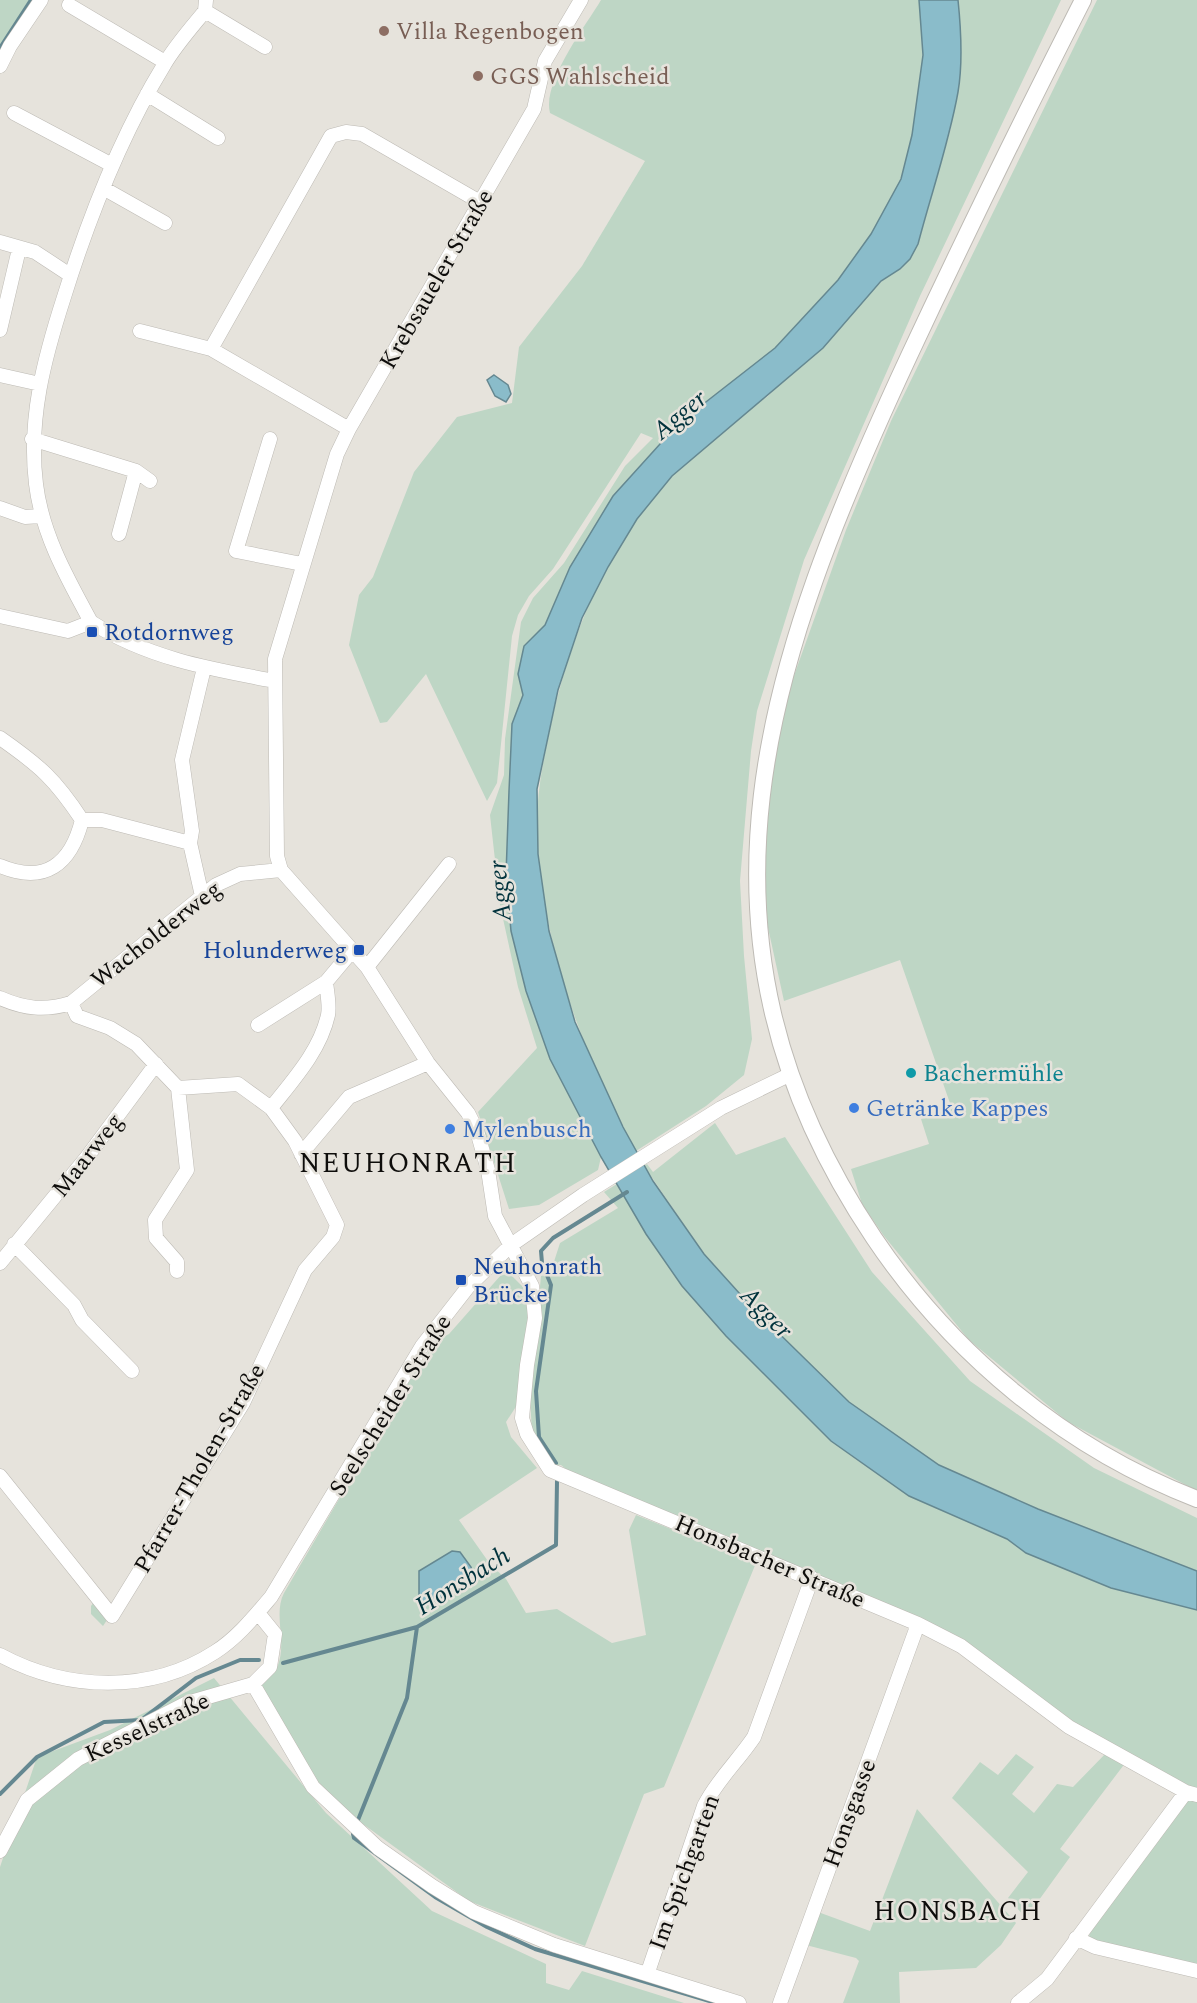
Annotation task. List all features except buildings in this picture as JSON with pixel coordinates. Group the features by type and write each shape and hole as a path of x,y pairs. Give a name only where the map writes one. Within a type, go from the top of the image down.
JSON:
{"main road":[{"path":"1083,0 962,243 886,405 824,554 790,653 768,739 757,847 757,909 765,986 791,1074 825,1155 858,1214 895,1269 934,1316 971,1354 1032,1406 1113,1459 1197,1499"}],"street":[{"path":"0,66 41,0"},
{"name":"Krebsaueler Straße","path":"281,870 277,856 275,659 337,454 349,429 534,109 545,61 581,0"},
{"path":"69,5 165,62"},
{"path":"265,47 205,5 165,62 112,165 70,275 49,343 32,440 41,516 63,570 91,622 119,640 161,657 204,668 275,681"},
{"path":"147,94 218,138"},
{"path":"14,113 112,165"},
{"path":"211,349 331,136 346,132 362,134 480,202"},
{"path":"103,188 165,223"},
{"path":"0,242 35,252 70,275"},
{"path":"0,330 19,249"},
{"path":"140,331 211,349 349,429"},
{"path":"0,375 40,384"},
{"path":"270,439 236,551 302,564"},
{"path":"32,440 136,471 150,481"},
{"path":"119,534 136,471"},
{"path":"0,508 25,517 41,516"},
{"path":"0,616 68,631 91,622"},
{"path":"202,896 190,843 192,831 182,760 204,668"},
{"path":"0,738 42,767 62,789 82,820 78,835 68,854 47,871 34,875 16,873 0,867"},
{"path":"82,820 102,820 190,843"},
{"path":"367,967 449,864"},
{"path":"281,870 367,967 428,1064 468,1113 477,1131 488,1170 495,1216 512,1245"},
{"name":"Wacholderweg","path":"71,1003 202,896 231,877 281,870"},
{"path":"258,1025 326,982 352,951"},
{"path":"271,1108 306,1062 320,1037 329,1013 326,982"},
{"path":"0,998 27,1008 51,1010 71,1003 77,1016 110,1028 136,1044 178,1088 187,1170 155,1220 156,1238 177,1262 177,1270"},
{"name":"Maarweg","path":"0,1263 87,1157 156,1064"},
{"path":"178,1088 238,1084 271,1108 302,1154 349,1097 428,1064"},
{"name":"Seelscheider Straße","path":"0,1654 39,1672 66,1679 104,1683 150,1679 179,1672 217,1651 258,1613 282,1580 422,1346 468,1287 512,1245 583,1195 721,1108 791,1074"},
{"name":"Pfarrer-Tholen-Straße","path":"0,1476 112,1616 243,1403 304,1270 333,1237 337,1226 302,1154"},
{"path":"14,1244 74,1305 82,1320 132,1371"},
{"name":"Honsbacher Straße","path":"512,1245 530,1280 535,1301 535,1318 527,1365 522,1418 527,1434 550,1470 812,1578 918,1624 962,1646 1069,1726 1191,1793 1076,1938 1047,1979 1018,2003"},
{"name":"Im Spichgarten","path":"648,1972 704,1806 714,1786 743,1754 754,1737 812,1578"},
{"path":"258,1613 275,1634 270,1667 252,1684 312,1787 378,1848 474,1912 554,1945 648,1972 739,2003"},
{"name":"Honsgasse","path":"780,2003 918,1624"},
{"name":"Kesselstraße","path":"0,1851 27,1800 78,1759 187,1703 252,1684"},
{"path":"1076,1938 1095,1947 1197,1971"}],"green space":[{"path":"0,0 34,0 0,61"},
{"path":"601,0 919,0 923,55 912,135 901,179 871,234 838,280 775,348 679,423 570,567 545,625 524,646 518,674 523,695 512,724 506,875 526,991 550,1059 601,1157 598,1170 539,1205 509,1209 478,1112 537,1048 518,987 500,905 490,815 504,775 505,739 521,622 533,598 564,563 625,466 653,438 641,433 553,569 529,596 518,615 512,636 497,783 487,801 426,674 387,722 380,723 349,645 359,595 373,577 414,472 457,417 512,403 519,347 582,266 645,161 550,113 549,100 558,71"},
{"path":"958,0 1061,0 920,296 804,560 757,711 751,751 740,881 752,1039 744,1075 706,1106 636,1151 585,1045 560,971 543,894 538,855 537,809 543,764 557,700 579,630 593,595 628,530 649,501 673,475 740,417 767,397 882,281 903,265 918,244 951,128 959,17"},
{"path":"1097,0 1197,0 1197,1491 1068,1422 969,1340 884,1236 862,1204 851,1169 929,1144 921,1119 952,1109 900,960 784,1001 767,923 764,838 776,753 791,684 846,530 891,421"},
{"path":"715,1123 736,1155 785,1137 872,1272 970,1381 1094,1468 1197,1518 1197,1571 1038,1509 939,1465 849,1402 749,1304 704,1254 644,1166 647,1164 653,1172"},
{"path":"617,1184 682,1286 726,1336 831,1441 909,1496 1007,1539 1026,1553 1111,1588 1197,1610 1197,1790 1074,1723 979,1652 572,1474 561,1465 552,1466 532,1434 530,1396 541,1276 550,1274 560,1243 618,1208 604,1192"},
{"path":"510,1274 523,1287 528,1314 517,1405 506,1422 511,1437 537,1468 459,1520 490,1564 506,1579 526,1613 557,1609 612,1643 646,1635 629,1530 636,1515 756,1563 664,1787 644,1794 585,1946 469,1901 363,1824 360,1832 315,1785 258,1686 278,1665 281,1647 280,1610 284,1593 400,1395 436,1341 449,1334 501,1275"},
{"path":"94,1602 107,1620 103,1626 91,1614 91,1606"},
{"path":"214,1678 326,1813 432,1911 546,1964 546,1983 569,1990 582,1971 684,2003 0,2003 0,1867 37,1757 110,1730"},
{"path":"1108,1751 1126,1762 1060,1849 1070,1857 1026,1918 1008,1898 1028,1872 952,1798 980,1762 998,1775 1016,1754 1034,1767 1012,1794 1034,1813 1057,1784 1073,1787"},
{"path":"1186,1797 1197,1800 1197,1967 1097,1945 1089,1938 1090,1928"},
{"path":"917,1809 1016,1923 1001,1945 976,1968 899,1972 900,2003 843,2003 859,1961 856,1958 806,1945 818,1912 870,1931"}],"water":[{"path":"919,0 958,0 961,58 960,81 954,111 918,244 910,259 900,269 881,281 823,348 672,476 637,519 608,567 582,618 558,690 537,789 538,854 549,931 575,1022 623,1127 653,1181 704,1254 749,1304 849,1402 939,1465 1038,1509 1197,1571 1197,1610 1111,1588 1026,1553 1007,1539 909,1496 831,1441 726,1336 682,1286 646,1234 601,1157 550,1059 526,991 511,931 506,875 512,724 523,695 518,674 524,646 545,625 570,567 613,496 679,423 775,348 838,280 871,234 901,179 912,135 923,55"},
{"path":"494,375 508,385 511,394 506,402 495,396 487,380"},
{"path":"452,1551 460,1552 471,1567 474,1577 431,1604 423,1606 419,1598 419,1571"}],"waterway":[{"path":"0,48 31,0"},
{"name":"Honsbach","path":"556,1463 539,1437 536,1391 551,1285 542,1263 541,1251 553,1238 627,1192"},
{"name":"Honsbach","path":"356,1825 407,1698 417,1627 556,1545 557,1481"},
{"path":"283,1663 417,1627"},
{"path":"0,1794 37,1757 104,1722 141,1720 196,1678 240,1660 259,1660"},
{"name":"Honsbach","path":"353,1834 354,1838 435,1897 487,1927 535,1949 716,2003"}],"place":[{"name":"Villa Regenbogen","path":"384,31"},
{"name":"GGS Wahlscheid","path":"478,76"},
{"name":"Rotdornweg","path":"92,632"},
{"name":"Holunderweg","path":"359,950"},
{"name":"Bachermühle","path":"911,1073"},
{"name":"Getränke Kappes","path":"854,1108"},
{"name":"Mylenbusch","path":"450,1129"},
{"name":"Neuhonrath Brücke","path":"461,1280"}],"district":[{"name":"NEUHONRATH","path":"408,1163"},
{"name":"HONSBACH","path":"958,1911"}],"water label":[{"name":"Agger","path":"679,414"},
{"name":"Agger","path":"499,891"},
{"name":"Agger","path":"767,1312"}]}
